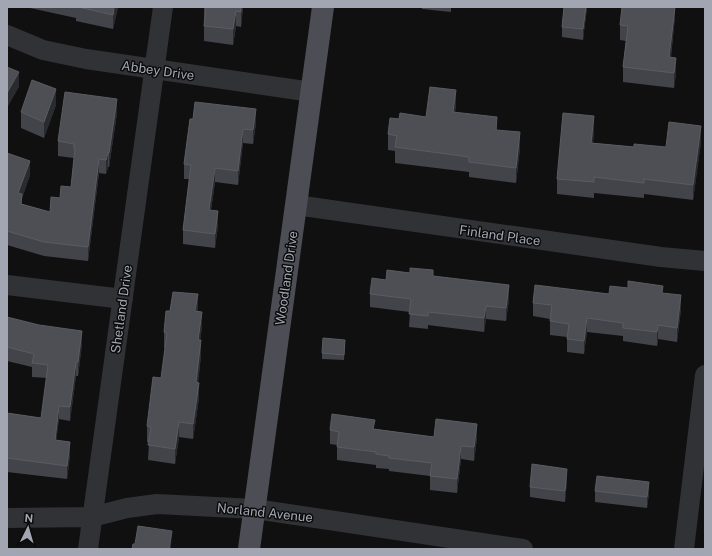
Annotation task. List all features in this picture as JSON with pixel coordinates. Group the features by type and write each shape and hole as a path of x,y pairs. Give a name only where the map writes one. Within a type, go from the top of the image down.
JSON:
{"main road":[{"name":"Woodland Drive","path":"249,549 323,7"}],"street":[{"name":"Shetland Drive","path":"88,549 163,7"},
{"name":"Abbey Drive","path":"7,35 44,50 86,59 312,92"},
{"name":"Finland Place","path":"296,205 637,254 705,261"},
{"path":"7,286 122,299"},
{"path":"684,549 705,375"},
{"name":"Norland Avenue","path":"7,518 92,517 127,508 157,504 255,509 523,549"}],"building":[{"path":"78,7 114,7 113,15"},
{"path":"206,7 241,7 241,12 236,11 233,29 204,26"},
{"path":"564,7 586,7 583,29 562,27"},
{"path":"622,7 675,7 669,57 676,58 674,73 623,67 628,26 620,25"},
{"path":"7,67 19,72 7,93"},
{"path":"32,80 56,89 44,122 21,112"},
{"path":"430,87 456,90 453,112 497,117 496,130 520,132 516,168 469,162 469,157 395,147 397,136 388,134 390,118 399,119 400,113 426,117"},
{"path":"65,92 117,99 109,153 108,152 106,160 99,159 88,247 44,242 7,231 7,153 30,161 18,193 22,194 21,204 50,212 51,197 60,198 61,186 71,187 75,148 74,144 58,141"},
{"path":"195,102 256,109 253,130 243,129 238,171 215,168 209,210 218,211 215,234 183,230 191,165 184,164 190,119 193,119"},
{"path":"563,113 594,116 591,143 634,147 634,144 666,147 669,122 701,126 693,185 644,179 644,183 594,177 594,182 557,179"},
{"path":"410,268 433,270 433,276 509,285 506,308 486,306 484,318 428,312 428,316 409,314 411,299 370,294 372,278 386,280 387,270 410,273"},
{"path":"628,281 663,286 662,293 681,295 677,328 658,325 657,332 623,328 623,323 587,318 584,341 567,339 569,324 550,321 552,305 533,303 535,285 609,294 610,286 628,288"},
{"path":"173,292 198,294 195,311 202,312 198,340 201,340 196,382 199,383 193,424 179,422 175,449 148,445 151,427 147,426 153,377 161,378 167,333 164,332 166,311 170,311"},
{"path":"7,317 39,325 82,331 70,407 59,406 55,440 70,442 67,466 7,458 7,413 41,418 48,365 32,363 34,354 7,347"},
{"path":"323,338 345,340 344,355 322,353"},
{"path":"332,414 375,420 373,429 434,437 436,419 477,424 474,447 461,446 457,479 430,476 432,463 389,458 389,456 376,454 376,452 337,447 339,432 330,430"},
{"path":"532,464 567,469 565,491 530,487"},
{"path":"597,476 649,482 647,497 595,491"},
{"path":"138,526 172,531 169,549 132,549 133,544 135,544"}]}
